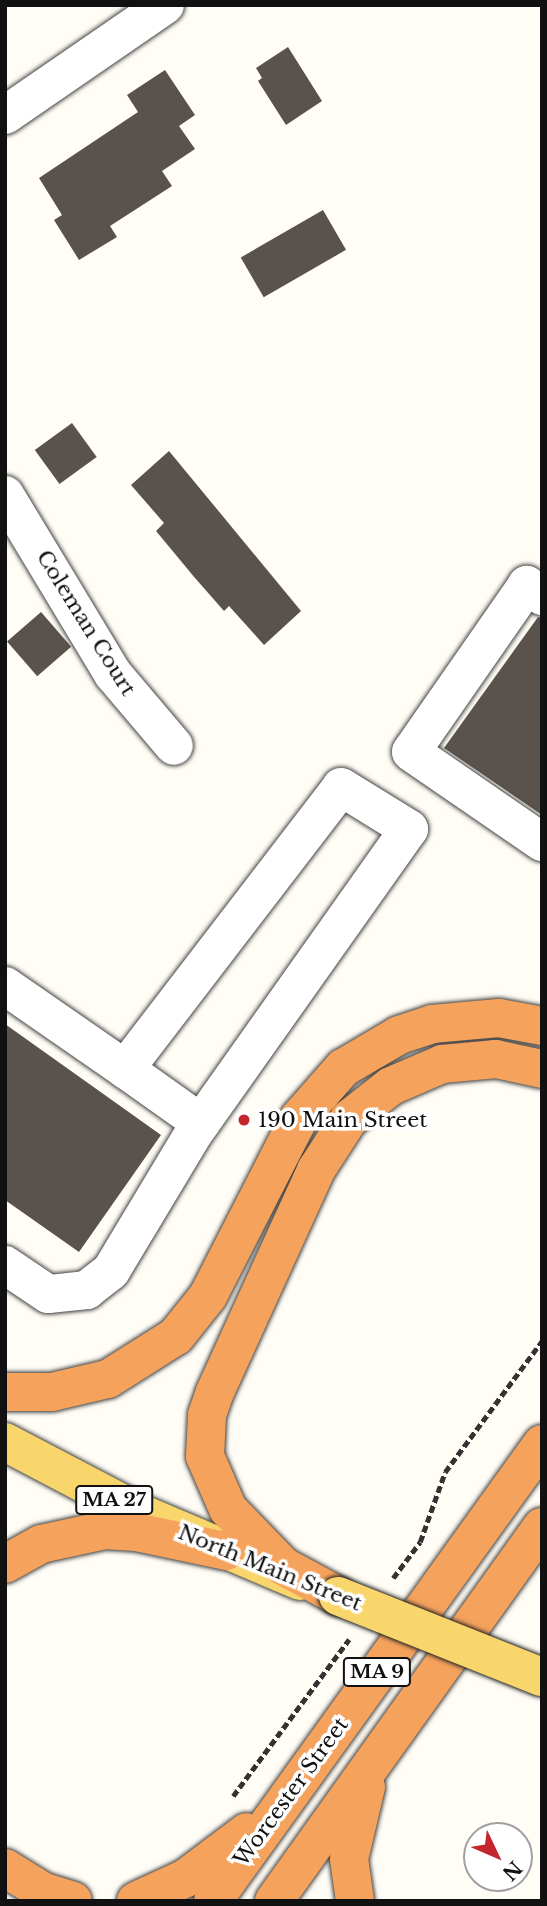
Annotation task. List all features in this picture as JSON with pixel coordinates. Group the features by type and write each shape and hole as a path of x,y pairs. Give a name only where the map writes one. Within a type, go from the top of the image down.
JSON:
{"highway":[{"path":"5,1392 64,1390 108,1379 176,1336 208,1296 299,1118 343,1068 399,1035 432,1024 499,1018 542,1027"},
{"path":"338,1596 283,1566 228,1509 205,1456 207,1415 215,1392 316,1170 349,1119 391,1086 442,1064 496,1059 542,1069"},
{"name":"Worcester Street","path":"213,1901 542,1444"},
{"name":"MA 9","path":"274,1901 542,1527"},
{"path":"5,1564 41,1544 105,1530 136,1532 226,1551"},
{"path":"468,1632 542,1559"},
{"path":"355,1901 349,1859 354,1830 363,1793 385,1746"},
{"path":"136,1901 186,1878 286,1799"},
{"path":"5,1868 44,1892 73,1901"}],"main road":[{"name":"North Main Street","path":"5,1443 139,1513 226,1551 542,1677"}],"street":[{"path":"5,115 165,5"},
{"name":"Coleman Court","path":"5,495 113,674 174,746"},
{"path":"542,596 527,585 411,752 542,842"},
{"path":"5,1265 48,1294 87,1290 111,1271 198,1127 409,829 341,788 125,1069"},
{"path":"5,986 125,1069 198,1127"}],"building":[{"path":"288,47 322,101 286,125 258,81 262,78 256,68"},
{"path":"165,70 195,115 179,126 195,149 162,171 172,186 110,226 117,237 79,260 54,220 62,215 39,178 138,112 127,95"},
{"path":"323,210 346,250 264,297 241,258"},
{"path":"72,423 97,457 59,484 35,450"},
{"path":"169,451 301,611 264,645 229,606 224,611 195,578 156,531 164,523 131,485"},
{"path":"41,612 71,647 37,676 7,642"},
{"path":"538,617 542,618 542,815 444,748"},
{"path":"5,1024 161,1135 79,1252 5,1200"}],"place":[{"name":"190 Main Street","path":"244,1120"}]}
